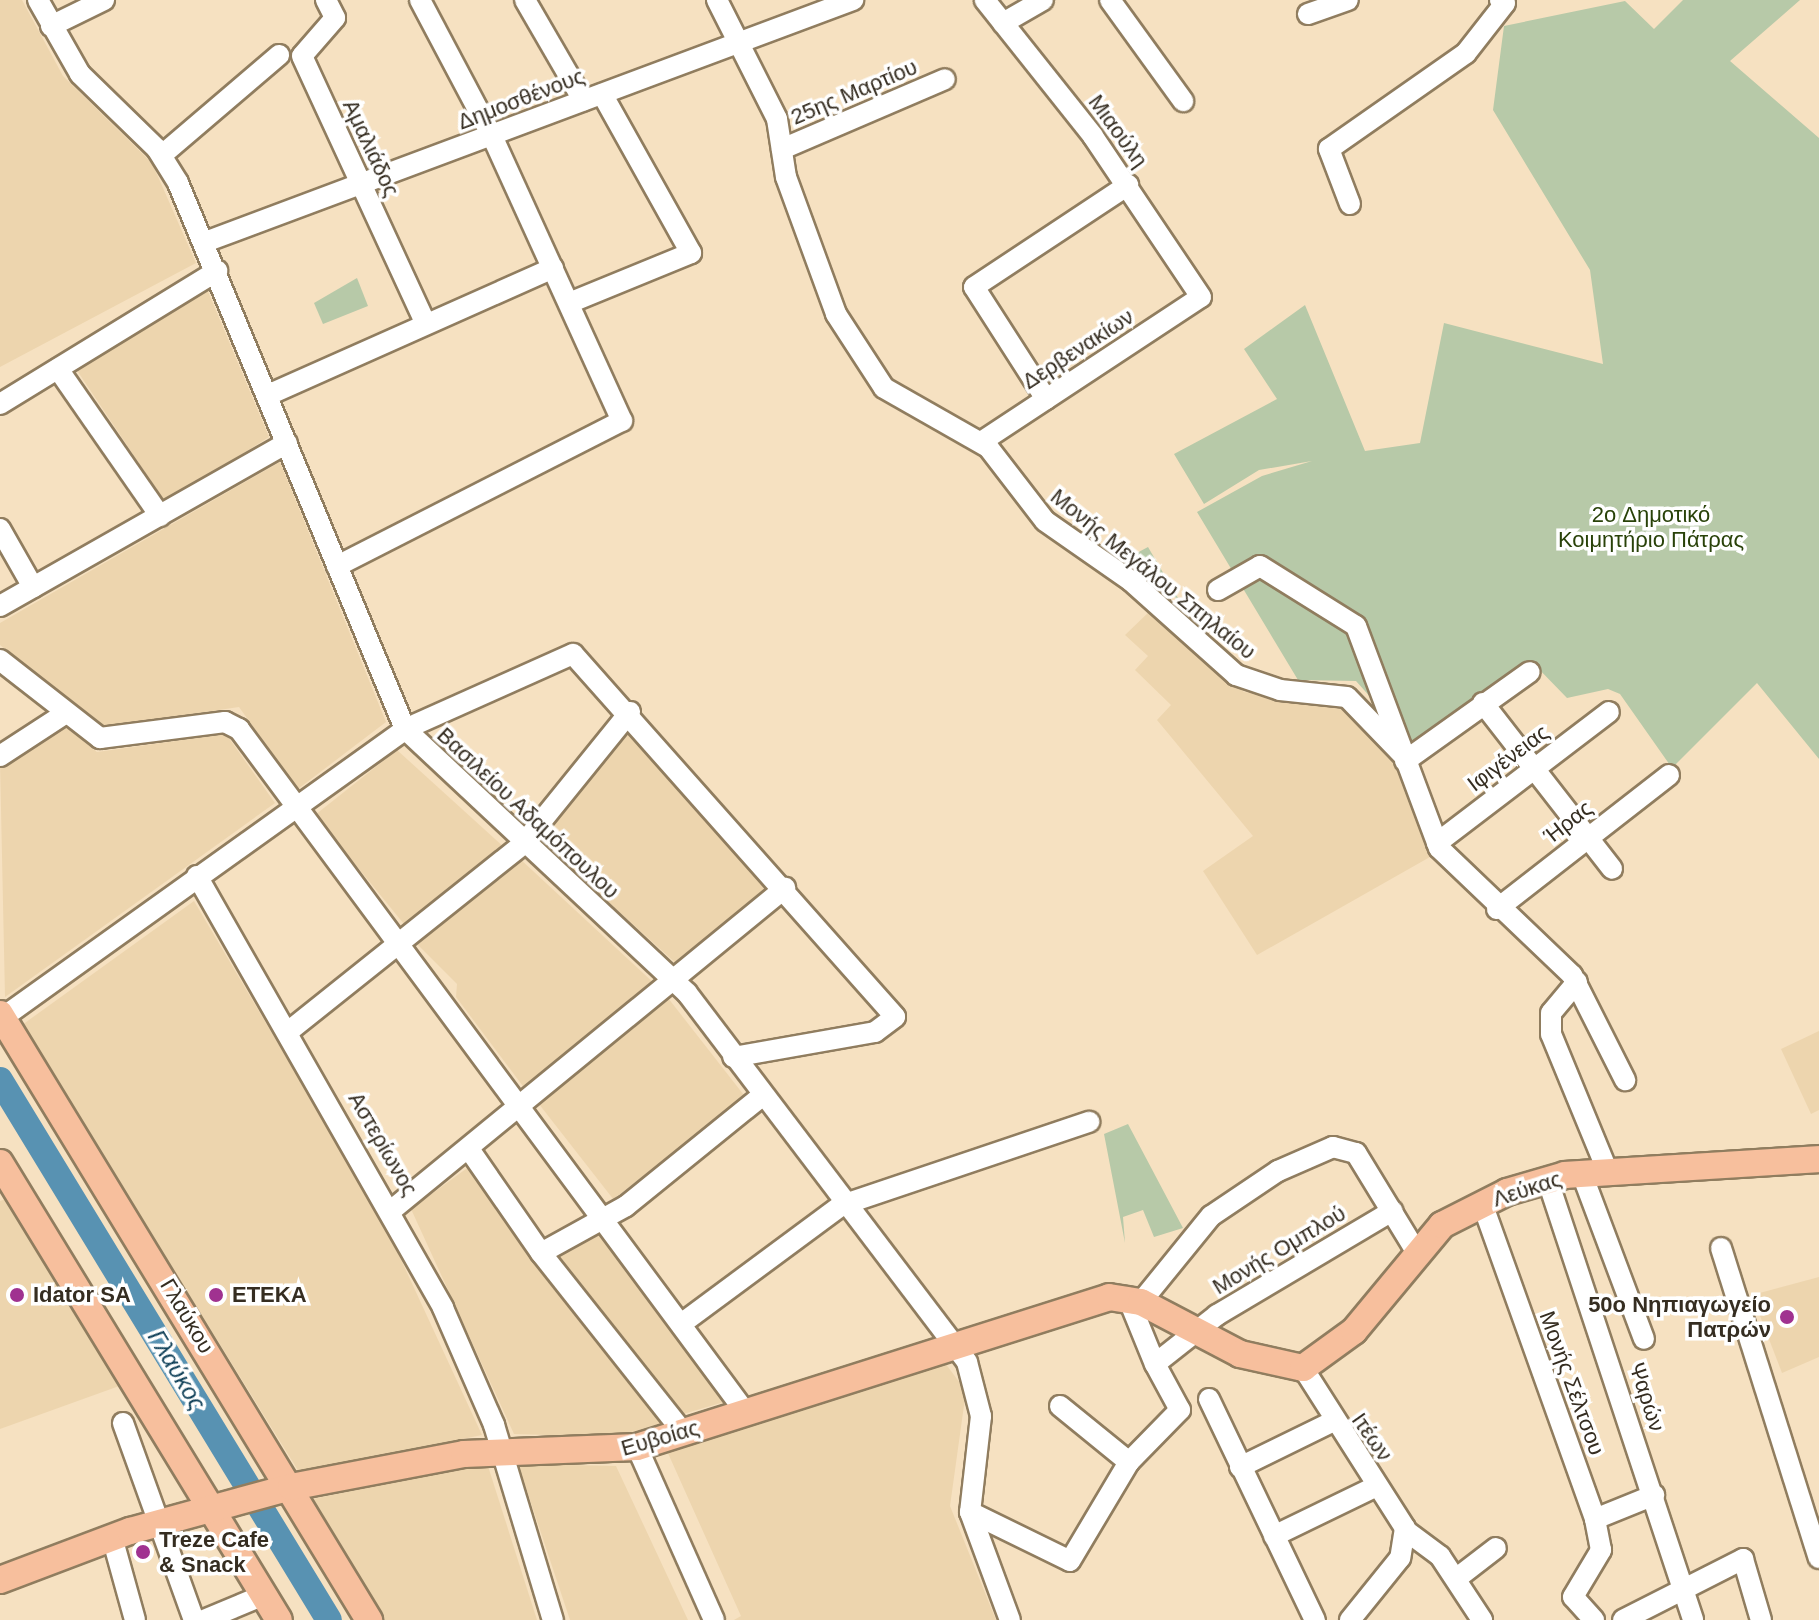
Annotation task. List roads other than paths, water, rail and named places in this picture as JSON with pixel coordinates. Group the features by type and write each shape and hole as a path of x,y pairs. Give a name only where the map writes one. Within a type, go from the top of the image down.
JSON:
{"main road":[{"name":"Γλαύκου","path":"1,1016 369,1620"},
{"name":"Λεύκας","path":"1303,1368 1354,1331 1442,1225 1482,1203 1547,1178 1819,1159"},
{"path":"0,1163 217,1505 279,1620"},
{"name":"Ευβοίας","path":"0,1580 112,1537 286,1488 499,1450 637,1447 1091,1301 1134,1300"},
{"path":"1134,1300 1192,1331 1260,1361 1303,1368"}],"street":[{"name":"Βασιλείου Αδαμόπουλου","path":"38,0 80,74 162,155 205,242 405,729 523,844 675,980 842,1205 953,1344 979,1393 970,1512 1010,1620"},
{"path":"51,26 104,0"},
{"name":"Αμαλιάδος","path":"326,0 335,18 302,56 426,324"},
{"path":"337,566 619,426 620,409 492,136 420,0"},
{"path":"525,0 592,97 691,253 569,303"},
{"name":"Μονής Μεγάλου Σπηλαίου","path":"717,0 777,119 782,149 836,314 872,374 899,401 981,442 1052,528 1115,568 1236,675 1280,690 1347,697 1404,758"},
{"name":"Δημοσθένους","path":"205,242 364,188 592,97 853,0"},
{"name":"Μιαούλη","path":"985,0 1128,185 1201,297"},
{"path":"1003,23 1043,0"},
{"path":"1110,0 1183,101"},
{"path":"1308,14 1348,0"},
{"path":"1350,204 1329,149 1466,53 1502,2"},
{"path":"162,155 279,55"},
{"name":"25ης Μαρτίου","path":"782,149 945,79"},
{"path":"1046,399 974,287 1128,185"},
{"path":"268,395 553,268"},
{"path":"0,404 217,271"},
{"name":"Δερβενακίων","path":"981,442 1201,297"},
{"path":"58,369 160,516"},
{"path":"0,606 287,443"},
{"path":"0,529 33,587"},
{"name":"Μονής Μεγάλου Σπηλαίου","path":"1218,590 1260,566 1356,626 1437,843 1497,909 1577,982 1625,1080"},
{"path":"1,1016 405,729 573,654 630,712 785,888 895,1021 875,1032 733,1057"},
{"path":"0,660 102,738 232,723 401,942 746,1413"},
{"path":"1404,758 1530,672"},
{"path":"1483,703 1612,869"},
{"path":"289,1031 523,844 630,712"},
{"name":"Ιφιγένειας","path":"1437,843 1609,712"},
{"path":"0,756 66,713"},
{"name":"Ήρας","path":"1497,909 1669,775"},
{"name":"Αστερίωνος","path":"197,876 393,1209 487,1407 553,1620"},
{"path":"393,1209 523,1106 785,888"},
{"path":"1577,982 1551,1013 1551,1034 1608,1172"},
{"path":"541,1253 605,1218 762,1096"},
{"path":"681,1324 842,1205 1089,1122"},
{"path":"970,1512 1070,1561 1129,1462 1180,1410 1155,1364 1134,1300 1211,1216 1289,1165 1345,1146 1392,1211 1417,1253"},
{"path":"469,1149 541,1253 683,1432"},
{"path":"1582,1174 1644,1339"},
{"name":"Ψαρών","path":"1547,1178 1693,1620"},
{"name":"Μονής Σέλτσου","path":"1482,1203 1595,1519 1601,1550 1573,1597 1594,1620"},
{"name":"Μονής Ομπλού","path":"1155,1364 1192,1331 1392,1211"},
{"path":"1721,1248 1819,1558"},
{"name":"Ιτέων","path":"1303,1368 1332,1422 1405,1530 1424,1538 1457,1578 1482,1620"},
{"path":"1209,1399 1315,1620"},
{"path":"1060,1406 1129,1462"},
{"path":"1240,1467 1332,1422"},
{"path":"123,1423 156,1500 156,1523 194,1620"},
{"path":"637,1447 714,1620"},
{"path":"1274,1536 1377,1486"},
{"path":"1595,1519 1654,1495"},
{"path":"1360,1615 1400,1558 1405,1530"},
{"path":"112,1537 135,1620"},
{"path":"1457,1578 1496,1548"},
{"path":"1623,1620 1745,1560 1761,1620"},
{"path":"204,1620 264,1595"}],"waterway":[{"name":"Γλαύκος","path":"0,1080 329,1620"}],"place":[{"name":"Idator SA","path":"17,1295"},
{"name":"ΕΤΕΚΑ","path":"216,1295"},
{"name":"50o Νηπιαγωγείο Πατρών","path":"1787,1317"},
{"name":"Treze Cafe & Snack","path":"143,1552"}],"park label":[{"name":"2o Δημοτικό Κοιμητήριο Πάτρας","path":"1651,526"}]}
